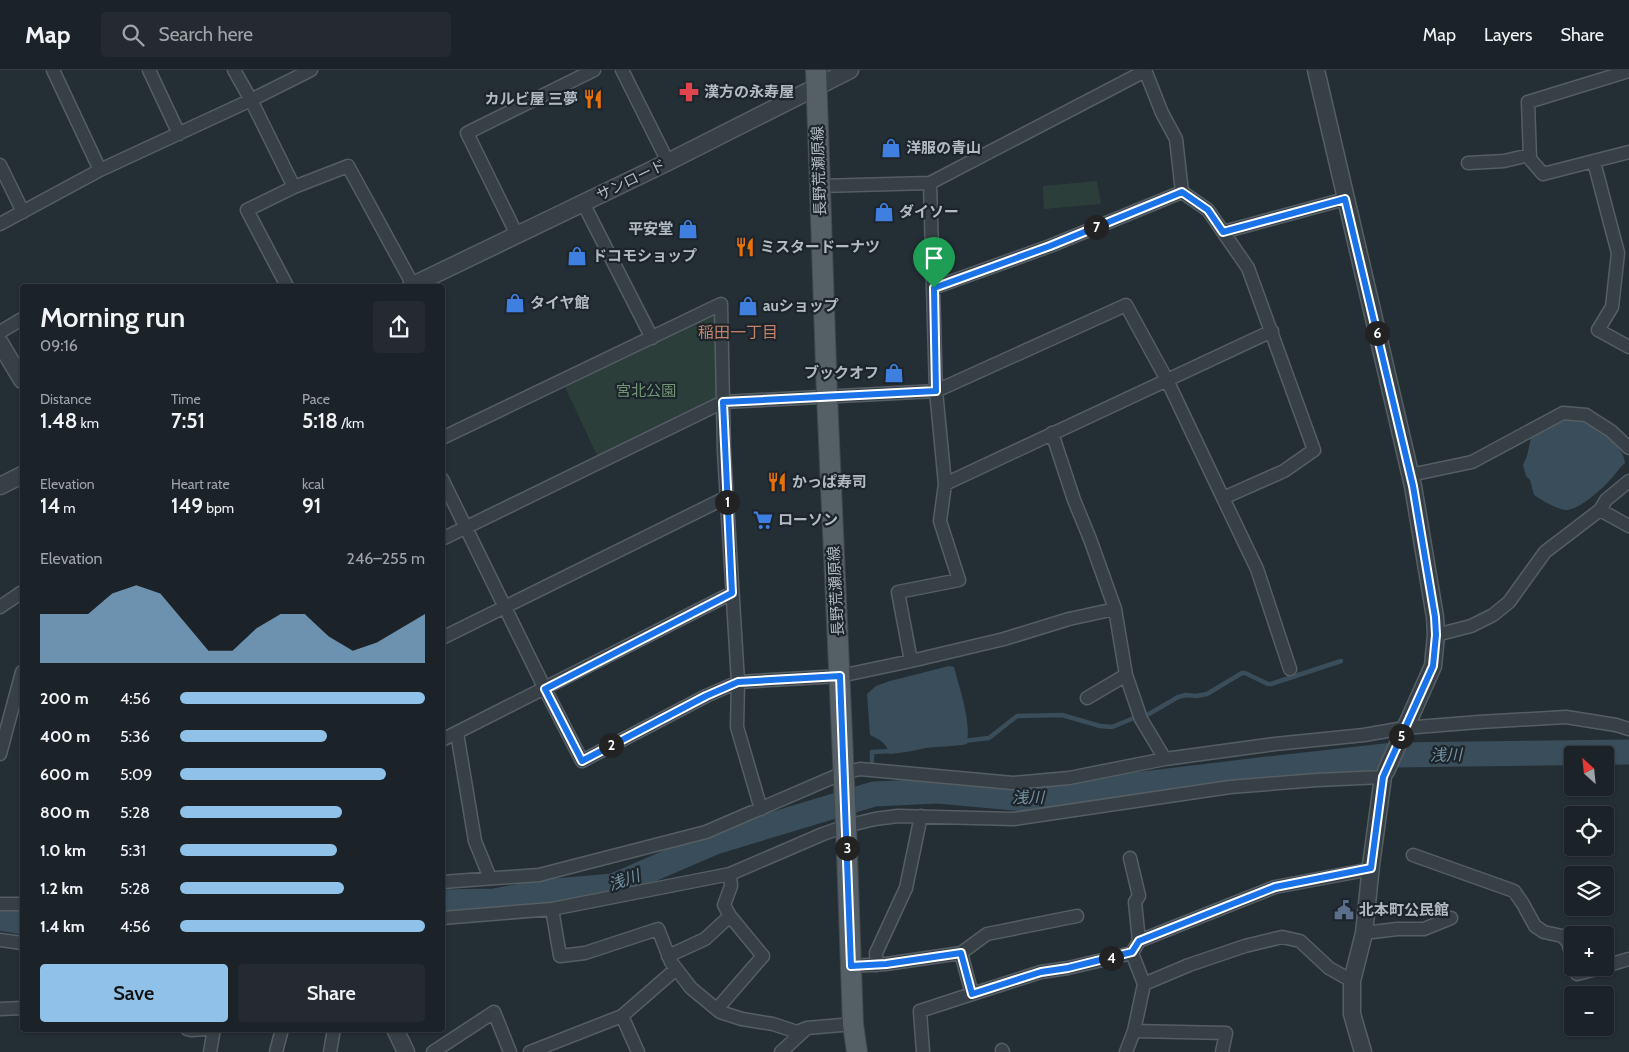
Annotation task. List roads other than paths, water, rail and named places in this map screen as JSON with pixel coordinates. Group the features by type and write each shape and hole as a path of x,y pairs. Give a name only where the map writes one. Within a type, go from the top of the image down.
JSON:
{"main road":[{"name":"長野荒瀬原線","path":"816,78 826,396 840,676 851,966 857,1052"}],"street":[{"path":"53,70 100,170"},
{"path":"149,70 179,134"},
{"path":"234,70 294,187"},
{"path":"0,224 100,170 311,70"},
{"path":"517,235 467,133 594,70"},
{"path":"622,70 668,162"},
{"name":"サンロード","path":"416,284 668,162 816,78 850,70"},
{"path":"819,186 930,183 1145,70 1162,113 1176,139 1182,192 1208,210 1248,268 1314,450 1284,471 1223,498"},
{"path":"1316,70 1410,475 1435,617 1436,635 1433,666 1385,774 1371,868 1364,933 1352,981 1352,1014 1363,1052"},
{"path":"1629,72 1528,102 1530,159 1543,174 1629,152"},
{"path":"1468,163 1504,161 1530,155"},
{"path":"1594,162 1624,251 1612,307 1598,330 1627,344"},
{"path":"0,165 22,212"},
{"path":"286,284 247,210 294,187 348,166 411,284"},
{"path":"912,662 898,592 959,580 940,520 945,484 936,391 930,183"},
{"path":"934,288 1050,246 1182,192"},
{"path":"1223,232 1345,199"},
{"path":"583,203 652,338"},
{"path":"445,437 722,304 723,402 727,497 738,682 737,727 761,809"},
{"path":"445,538 723,402 936,391 1126,305 1167,380 1257,569 1290,669"},
{"path":"0,332 20,320"},
{"path":"945,484 1272,331"},
{"path":"0,344 20,377"},
{"path":"1410,475 1472,462 1562,413 1586,415 1611,431 1629,448"},
{"path":"1052,434 1074,500 1115,609 1126,675 1141,719 1165,760"},
{"path":"0,486 20,476"},
{"path":"1436,635 1471,626 1493,615 1509,602 1545,552 1600,510 1606,500 1629,481"},
{"path":"445,485 582,761 706,696 738,682 840,676 912,662 1069,619 1115,609"},
{"path":"445,637 727,497"},
{"path":"1600,510 1629,526"},
{"path":"0,607 20,593"},
{"path":"445,738 732,593"},
{"path":"1087,698 1126,675"},
{"path":"0,754 20,679"},
{"path":"445,882 539,875 706,832 843,778 860,769 1013,783 1069,778 1165,760 1301,741 1479,722 1566,717 1629,729"},
{"path":"456,733 475,841 490,878"},
{"path":"445,918 552,908 730,874 846,823 898,816 1014,819 1230,787 1385,774"},
{"path":"877,965 876,953 906,888 921,816"},
{"path":"1414,855 1514,891 1535,926 1544,932 1564,938"},
{"path":"1130,858 1139,896 1135,902 1139,941"},
{"path":"923,1052 920,1011 1041,972 1068,968 1132,952 1139,941 1275,887 1371,868"},
{"path":"717,1009 763,956 730,916 724,905 732,886 730,874"},
{"path":"0,904 20,904"},
{"path":"552,908 560,956 585,953 658,929 668,956 676,969 691,988 720,1012 742,1019 773,1024 797,1032 807,1028 854,1024"},
{"path":"668,956 705,940 730,916"},
{"path":"851,966 877,965 961,953 987,934 1077,916"},
{"path":"1364,933 1397,929 1424,929 1451,918"},
{"path":"1144,984 1189,965 1245,946 1282,937 1300,940 1330,968 1352,981"},
{"path":"0,940 20,943"},
{"path":"1126,1052 1134,1031 1144,984 1132,952"},
{"path":"961,953 972,994"},
{"path":"1614,964 1629,960"},
{"path":"530,1052 622,1016 676,969"},
{"path":"0,1009 20,1008"},
{"path":"433,1052 494,1012 510,1052"},
{"path":"622,1016 638,1052"},
{"path":"781,1052 807,1028"},
{"path":"1134,1031 1226,1033 1222,1052"},
{"path":"210,1052 213,1032"},
{"path":"276,1052 281,1032"},
{"path":"330,1052 333,1032"},
{"path":"396,1032 406,1052"}],"water":[{"path":"1562,419 1585,422 1597,427 1618,448 1623,455 1625,463 1589,499 1576,507 1565,510 1545,502 1534,495 1523,465 1531,438"},
{"path":"949,666 954,667 964,705 968,725 967,744 889,754 885,744 870,735 867,694 876,686 890,681"}],"waterway":[{"path":"1149,714 1178,697 1207,694 1242,673 1271,684 1341,661"},
{"path":"963,741 989,738 1017,716 1062,715 1100,726 1112,727 1134,718"},
{"path":"872,762 872,752 893,751"},
{"name":"浅川","path":"445,902 494,901 543,892 613,886 715,842 874,794 938,791 1035,800 1101,789 1394,755 1629,752"},
{"name":"浅川","path":"873,788 874,794"},
{"name":"浅川","path":"0,918 20,922"}],"place":[{"name":"漢方の永寿屋","path":"689,92"},
{"name":"カルビ屋 三夢","path":"593,99"},
{"name":"洋服の青山","path":"891,148"},
{"name":"ダイソー","path":"884,212"},
{"name":"平安堂","path":"688,229"},
{"name":"ミスタードーナツ","path":"745,247"},
{"name":"ドコモショップ","path":"577,256"},
{"name":"タイヤ館","path":"515,303"},
{"name":"auショップ","path":"748,306"},
{"name":"ブックオフ","path":"894,373"},
{"name":"かっぱ寿司","path":"777,482"},
{"name":"ローソン","path":"763,520"},
{"name":"北本町公民館","path":"1344,910"}],"district":[{"name":"稲田一丁目","path":"738,332"}],"park label":[{"name":"宮北公園","path":"646,391"}]}
